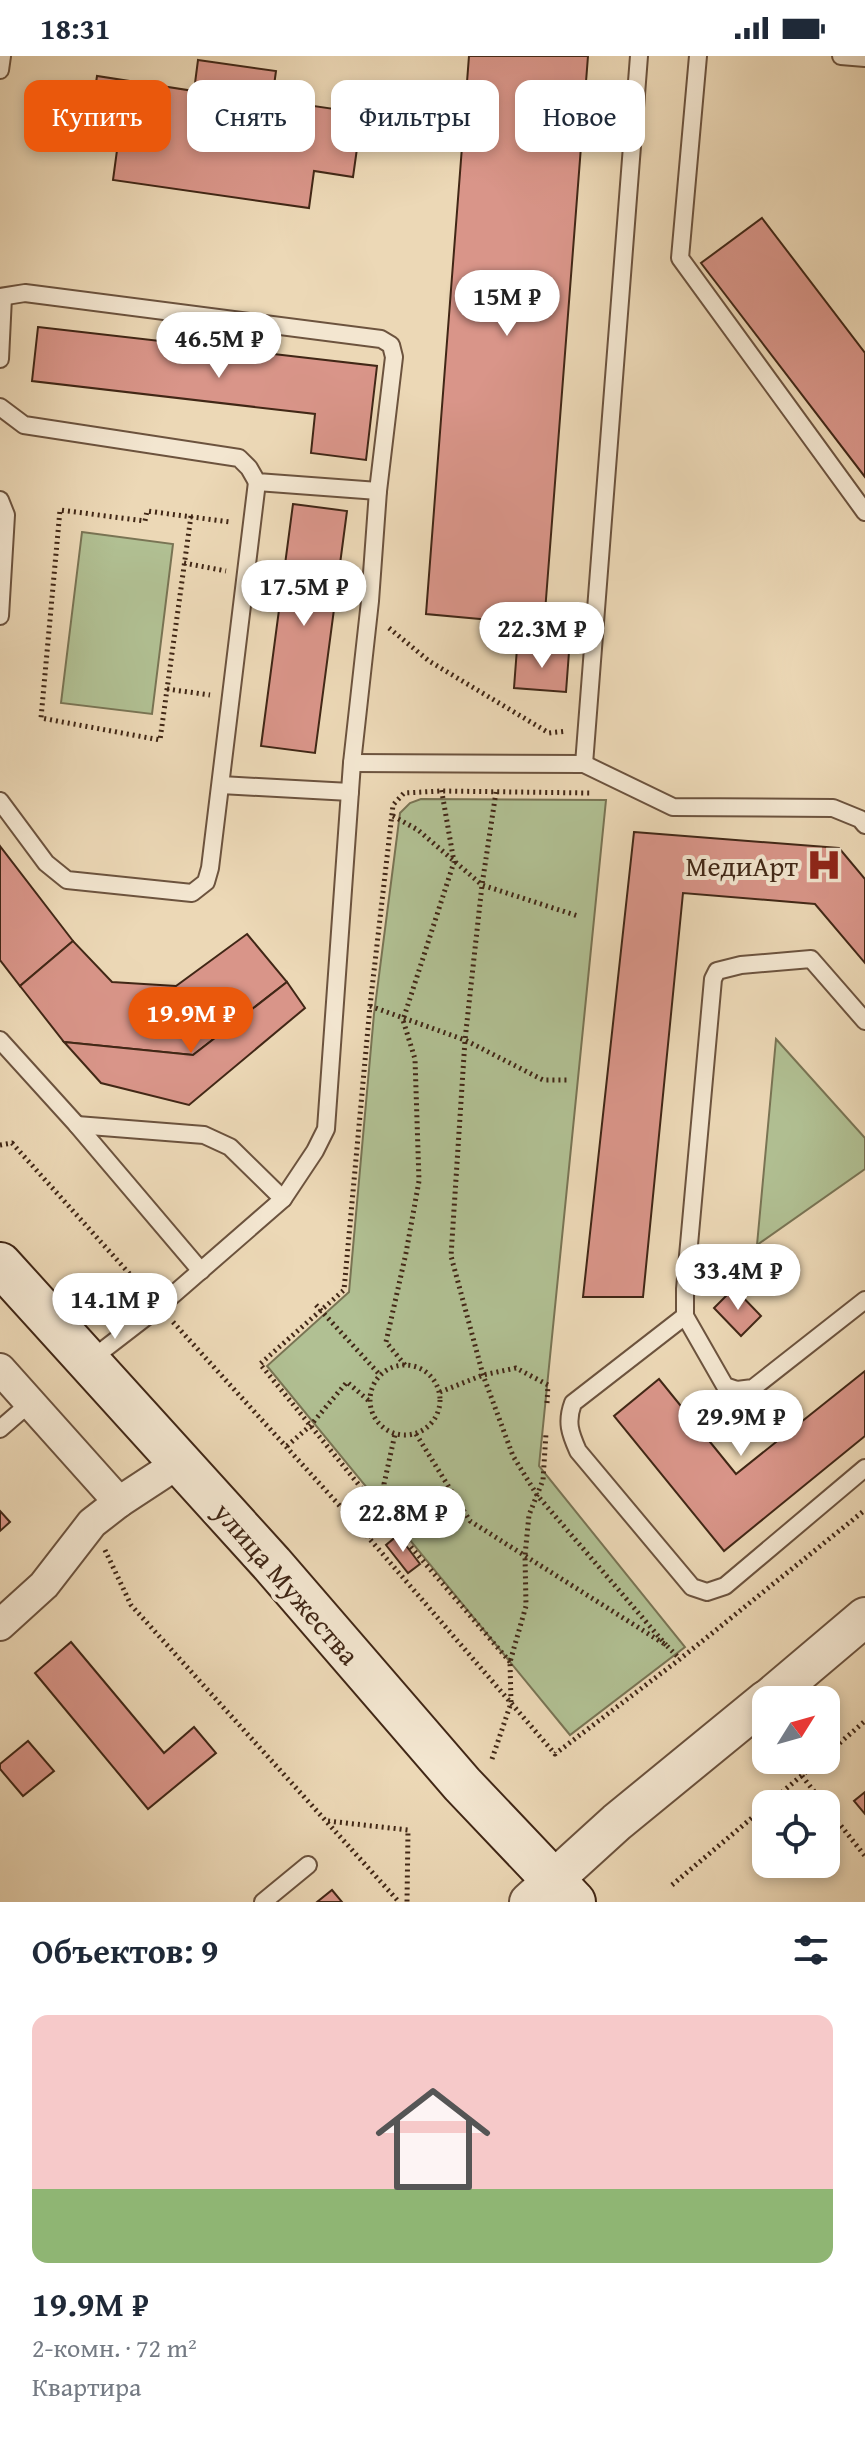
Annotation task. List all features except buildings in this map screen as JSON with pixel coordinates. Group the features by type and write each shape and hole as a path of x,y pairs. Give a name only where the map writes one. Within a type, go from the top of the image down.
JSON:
{"main road":[{"name":"улица Мужества","path":"0,1264 272,1564 462,1784 552,1894"}],"street":[{"path":"0,1369 119,1502"},
{"path":"0,1625 44,1585 92,1523 180,1462"},
{"path":"783,1686 865,1617"},
{"path":"552,1894 617,1822 752,1711"}],"lane":[{"path":"0,70 2,56"},
{"path":"584,764 639,56"},
{"path":"698,56 680,258 865,512"},
{"path":"841,56 865,58"},
{"path":"0,359 2,297 25,293 381,339 391,345 394,357 352,763 326,1129 283,1199 159,1307 89,1361"},
{"path":"0,407 24,425 239,458 257,482 221,785 206,882 192,893 67,880 46,863 0,801"},
{"path":"257,482 378,491"},
{"path":"0,500 6,515 0,616"},
{"path":"352,763 584,764 673,807 833,808 863,818"},
{"path":"221,785 350,792"},
{"path":"865,1021 811,959 741,965 717,971 713,979 685,1316 725,1386 737,1390 753,1388 865,1300"},
{"path":"0,1040 201,1271"},
{"path":"77,1125 204,1135 230,1147 283,1199"},
{"path":"685,1316 573,1403 568,1416 569,1432 578,1451 692,1587 707,1592 725,1586 865,1468"},
{"path":"0,1429 30,1403"},
{"path":"263,1902 308,1865"}],"path":[{"path":"191,516 160,740 41,718 60,510 145,521 147,511 191,516 251,525"},
{"path":"184,563 245,575"},
{"path":"370,601 393,633 429,661 549,733 588,728"},
{"path":"167,689 231,697"},
{"path":"405,1365 386,1342 419,1181 415,1059 403,1020 454,862 441,791 442,764"},
{"path":"510,1662 386,1518 260,1364 344,1290 370,1006 393,805 404,793 587,794 626,785"},
{"path":"496,792 465,1040 451,1256 483,1375 513,1456 537,1495 680,1659"},
{"path":"393,816 418,830 482,885 578,916"},
{"path":"370,1006 465,1040 543,1080 567,1080"},
{"path":"0,1145 12,1143 368,1537 555,1754 680,1659 865,1510"},
{"path":"316,1305 380,1375"},
{"path":"287,1446 310,1426 347,1382 370,1402 377,1422 395,1434 416,1434 424,1429 437,1414 440,1392 427,1373 417,1367 396,1366 380,1375 374,1383 370,1402"},
{"path":"440,1392 483,1375 516,1368 573,1403"},
{"path":"546,1416 548,1385"},
{"path":"492,1759 511,1703 510,1662 526,1606 525,1555 529,1515 543,1480 546,1432"},
{"path":"368,1537 386,1518 384,1484 395,1434"},
{"path":"416,1434 470,1521 666,1645"},
{"path":"92,1523 131,1605 399,1902"},
{"path":"840,1743 865,1721"},
{"path":"785,1790 804,1774"},
{"path":"802,1776 813,1790"},
{"path":"672,1885 752,1818"},
{"path":"327,1821 408,1830 407,1902"},
{"path":"840,1824 865,1856"}],"green space":[{"path":"82,532 173,544 152,714 61,703"},
{"path":"421,799 606,800 539,1466 685,1647 570,1735 267,1366 349,1292 374,1014 400,813 410,803"},
{"path":"776,1039 865,1138 865,1169 757,1245"}],"place":[{"name":"МедиАрт","path":"824,865"}]}
